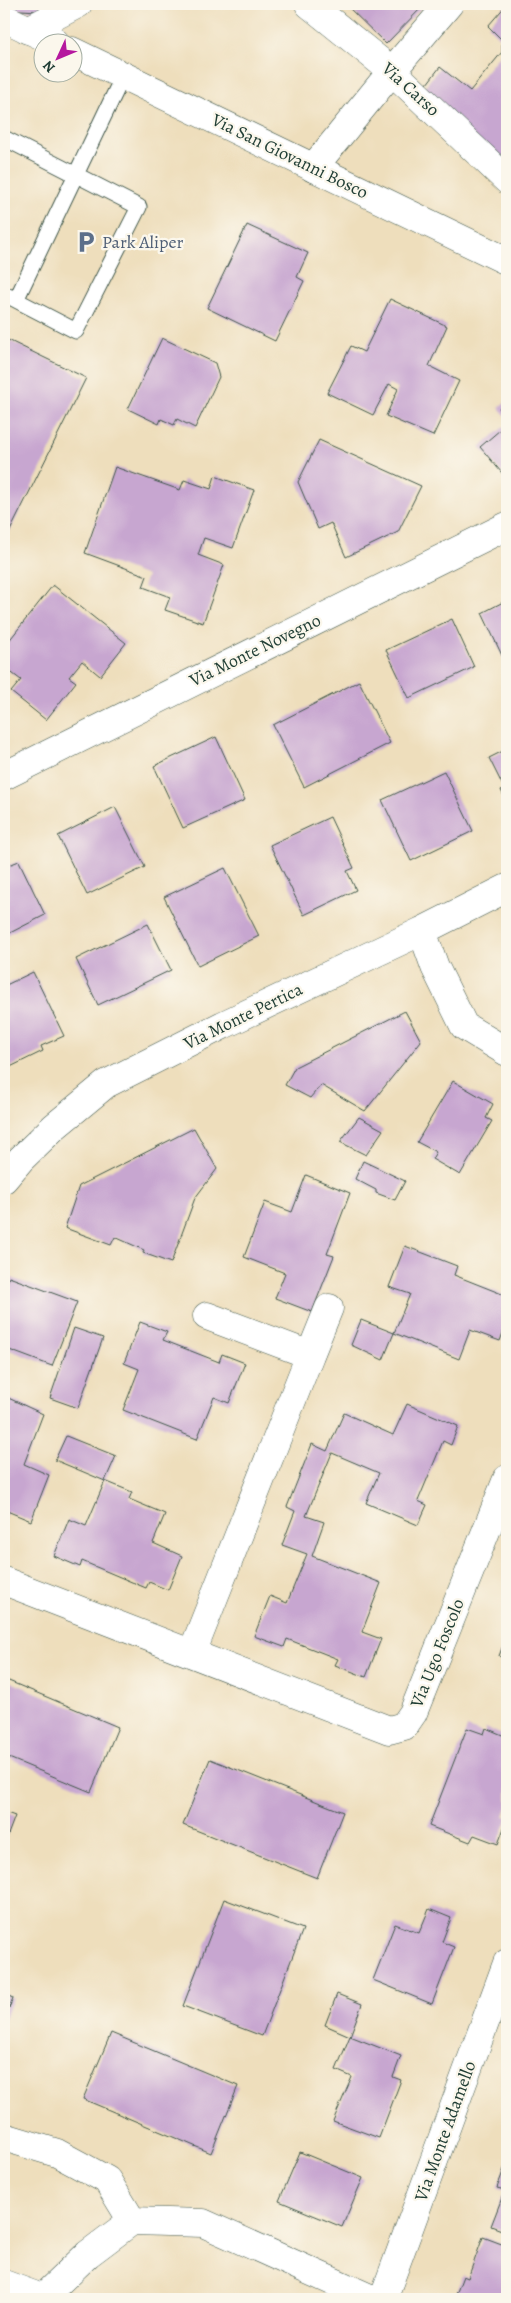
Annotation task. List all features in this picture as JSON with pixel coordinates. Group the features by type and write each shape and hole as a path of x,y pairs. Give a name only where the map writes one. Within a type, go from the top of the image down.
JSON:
{"street":[{"path":"28,30 78,4"},
{"name":"Via Carso","path":"309,4 392,71 507,180"},
{"path":"313,168 449,4"},
{"path":"4,18 32,32"},
{"name":"Via San Giovanni Bosco","path":"82,56 507,261"},
{"name":"Via Monte Novegno","path":"4,776 507,526"},
{"name":"Via Monte Pertica","path":"4,1179 21,1159 54,1127 106,1084 222,1025 422,931 507,888"},
{"path":"422,931 435,967 464,1026 507,1052"},
{"path":"192,1653 329,1308"},
{"path":"207,1316 310,1355"},
{"name":"Via Ugo Foscolo","path":"4,1581 389,1730 404,1726 413,1713 507,1479"},
{"name":"Via Monte Adamello","path":"383,2299 507,1963"},
{"path":"4,2137 57,2153 107,2180 132,2221"},
{"path":"4,2284 47,2294 88,2254 132,2221 203,2223 372,2299"}],"lane":[{"path":"4,138 76,174 139,207 76,331 10,297 76,174 123,76"}],"building":[{"path":"4,4 41,4 38,11 4,9"},
{"path":"345,4 425,4 386,44"},
{"path":"507,4 507,168 420,93 440,67 470,91 502,52 502,40 488,26"},
{"path":"247,225 308,253 297,277 304,281 275,341 207,308"},
{"path":"390,299 447,326 429,366 459,381 433,436 386,416 398,389 389,384 373,415 327,393 351,346 364,352"},
{"path":"4,338 86,378 4,543"},
{"path":"162,338 215,363 219,377 195,428 177,419 174,425 161,419 159,424 128,409"},
{"path":"507,401 507,417 499,408"},
{"path":"507,424 507,479 480,447"},
{"path":"319,440 421,486 398,532 346,557 331,523 318,529 298,482"},
{"path":"115,467 180,490 184,480 211,489 215,476 254,490 233,548 204,538 198,555 224,565 203,623 165,610 170,597 143,587 147,576 85,553"},
{"path":"53,585 126,643 100,676 82,661 69,677 76,682 46,720 11,692 21,680 4,667 4,647"},
{"path":"507,600 507,666 482,613"},
{"path":"452,619 474,667 409,698 386,650"},
{"path":"359,681 390,743 304,787 273,725"},
{"path":"216,737 245,800 183,828 154,766"},
{"path":"507,749 507,803 501,790 504,788 489,758"},
{"path":"444,771 473,831 411,861 382,800"},
{"path":"115,807 145,867 87,895 58,836"},
{"path":"330,817 354,868 347,871 356,890 304,915 270,845"},
{"path":"19,861 45,915 4,936 4,867"},
{"path":"225,868 259,936 198,966 164,897"},
{"path":"148,924 171,970 98,1005 76,959"},
{"path":"33,972 64,1036 41,1046 43,1051 4,1070 4,986"},
{"path":"405,1011 421,1041 365,1111 321,1085 310,1098 285,1085 295,1067"},
{"path":"453,1081 493,1104 486,1118 492,1121 460,1175 432,1159 436,1152 417,1142"},
{"path":"359,1117 383,1130 366,1155 340,1142"},
{"path":"194,1128 217,1169 195,1198 171,1263 143,1253 144,1250 115,1237 111,1245 65,1228 79,1186"},
{"path":"363,1161 405,1181 395,1200 376,1193 376,1190 355,1179"},
{"path":"306,1175 350,1193 327,1254 334,1256 312,1312 275,1298 285,1273 244,1257 265,1202 292,1212"},
{"path":"405,1246 457,1266 454,1275 507,1296 507,1322 500,1341 470,1330 459,1359 394,1333 410,1294 389,1287"},
{"path":"9,1277 77,1302 52,1366 4,1348 4,1290"},
{"path":"361,1320 394,1333 383,1360 351,1345"},
{"path":"140,1322 167,1332 163,1340 219,1362 222,1354 245,1363 229,1403 214,1397 197,1439 123,1410 139,1369 124,1363"},
{"path":"74,1328 103,1338 78,1408 50,1398"},
{"path":"4,1396 43,1414 24,1464 49,1475 31,1521 7,1511 4,1519"},
{"path":"407,1404 458,1426 451,1445 443,1441 418,1501 427,1505 418,1525 366,1503 379,1473 332,1453 306,1516 324,1522 312,1556 381,1583 362,1632 381,1639 366,1677 335,1665 338,1659 287,1639 284,1647 254,1636 270,1596 287,1603 307,1554 282,1545 295,1511 287,1507 312,1444 327,1451 344,1413 393,1435"},
{"path":"66,1436 116,1456 105,1481 55,1460"},
{"path":"105,1481 132,1492 129,1499 165,1514 153,1543 182,1556 168,1590 149,1582 146,1588 82,1561 80,1567 54,1556 69,1519 86,1526"},
{"path":"507,1635 507,1660 499,1656"},
{"path":"4,1679 118,1727 91,1792 4,1756"},
{"path":"467,1728 484,1734 486,1728 507,1737 507,1807 504,1816 507,1817 507,1820 498,1844 474,1835 470,1842 429,1826"},
{"path":"210,1759 343,1812 317,1878 183,1825"},
{"path":"4,1812 15,1816 4,1845"},
{"path":"224,1899 303,1929 262,2036 183,2006"},
{"path":"429,1909 451,1918 442,1942 454,1947 432,2004 373,1980 395,1924 419,1933"},
{"path":"4,1994 13,1998 4,2021"},
{"path":"337,1994 362,2004 350,2036 325,2025"},
{"path":"111,2033 238,2086 211,2153 83,2099"},
{"path":"350,2036 401,2056 393,2077 401,2080 379,2138 333,2121 352,2077 336,2070"},
{"path":"300,2152 363,2178 342,2227 279,2201"},
{"path":"507,2161 507,2232 491,2226 505,2190 497,2188"},
{"path":"483,2237 507,2246 507,2299 461,2299 455,2297 463,2276 468,2278"}],"place":[{"name":"Park Aliper","path":"86,242"}]}
